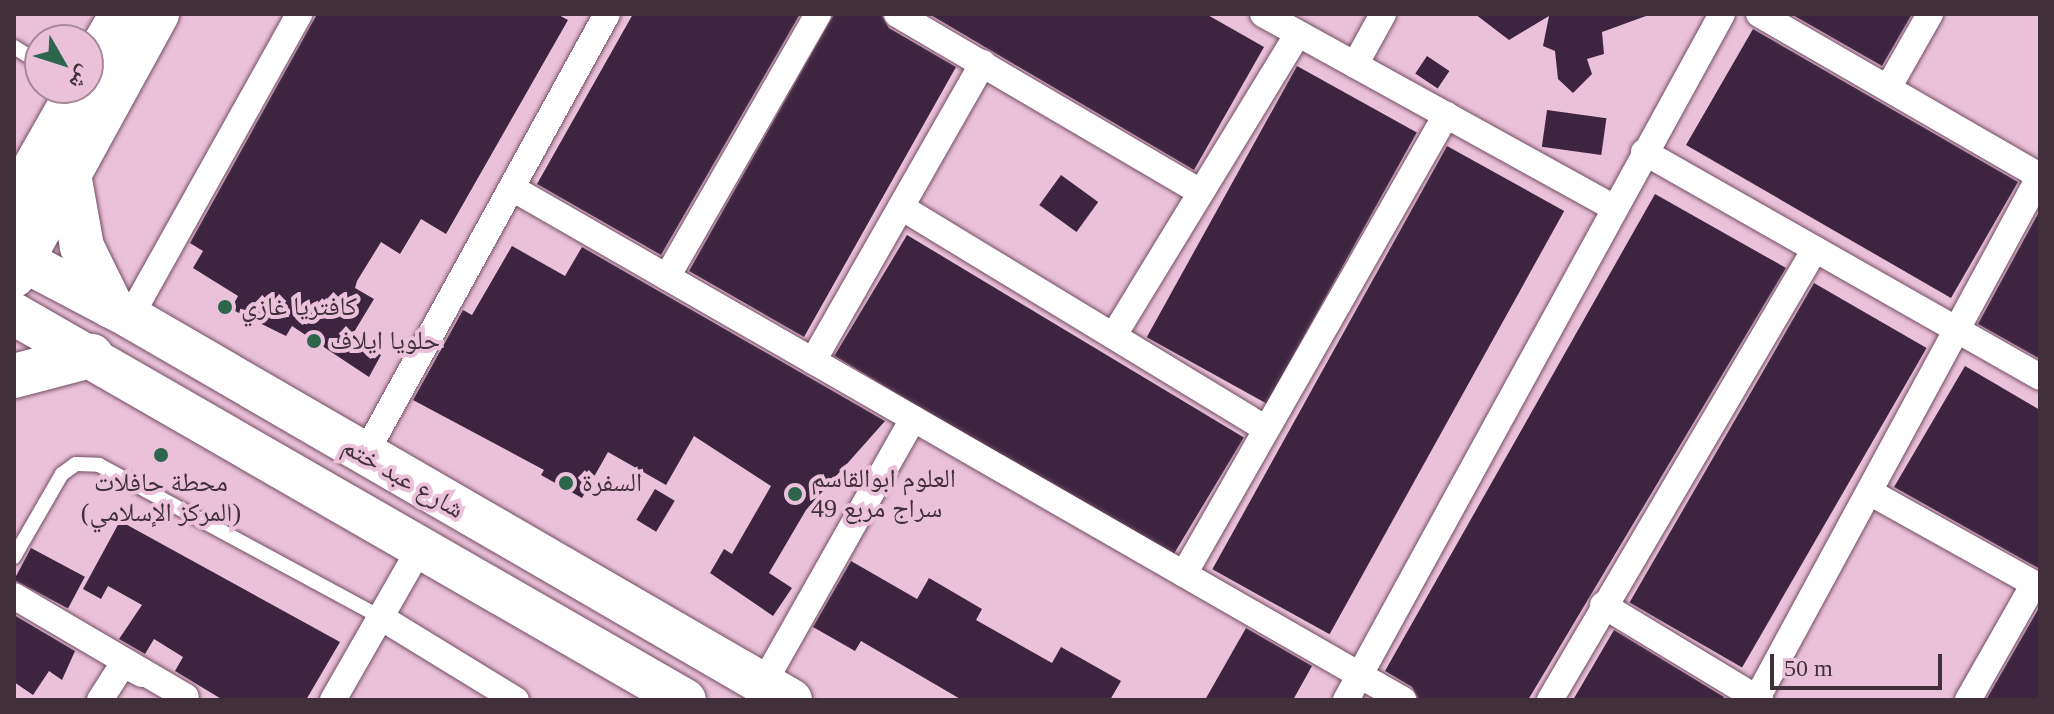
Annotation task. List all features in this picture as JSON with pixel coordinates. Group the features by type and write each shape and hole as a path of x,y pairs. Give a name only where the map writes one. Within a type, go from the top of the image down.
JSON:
{"highway":[{"path":"104,45 122,14"},
{"path":"17,264 157,14"},
{"path":"14,204 71,104"},
{"path":"69,174 82,247 120,311"},
{"path":"14,376 91,356"}],"main road":[{"name":"شارع عبد ختم","path":"17,264 120,311 364,456 777,692"},
{"name":"شارع عبد ختم","path":"14,314 685,700"}],"street":[{"path":"120,311 299,14"},
{"path":"364,456 607,14"},
{"path":"667,277 818,14"},
{"path":"897,14 1201,192"},
{"path":"1263,14 1612,207"},
{"path":"1355,65 1383,14"},
{"path":"1346,700 1612,207 1722,14"},
{"path":"1603,605 1758,699 2040,176 1759,14"},
{"path":"1888,88 1930,14"},
{"path":"1114,335 1298,34"},
{"path":"813,361 983,63"},
{"path":"1184,574 1446,115"},
{"path":"1644,152 2040,377"},
{"path":"512,188 1403,700"},
{"path":"901,207 1265,428"},
{"path":"1550,700 1603,605 1815,249"},
{"path":"777,692 913,419"},
{"path":"1871,493 2037,585 1968,700"},
{"path":"333,700 420,548"},
{"path":"14,596 189,698"},
{"path":"382,618 516,700"},
{"path":"100,700 123,664 189,698"}],"lane":[{"path":"14,557 62,474 76,464 99,465 382,618"}],"building":[{"path":"317,14 557,14 568,20 446,234 421,219 400,254 381,242 357,281 355,288 374,299 351,337 381,355 369,377 292,326 286,336 231,309 238,296 193,268 203,251 190,243"},
{"path":"633,14 800,14 661,255 537,184"},
{"path":"834,14 881,14 889,28 956,67 804,337 689,271"},
{"path":"929,14 1206,14 1264,47 1194,170"},
{"path":"1475,14 1646,16 1602,32 1604,54 1587,59 1592,74 1573,93 1558,79 1555,51 1543,46 1549,16 1509,40"},
{"path":"1791,14 1912,14 1882,66"},
{"path":"1753,29 2018,182 1951,298 1686,145"},
{"path":"1427,56 1449,71 1438,89 1415,73"},
{"path":"1297,66 1417,132 1267,404 1147,337"},
{"path":"1547,110 1606,118 1601,155 1542,147"},
{"path":"1447,146 1564,211 1330,634 1212,569"},
{"path":"1061,175 1098,202 1076,232 1039,205"},
{"path":"1655,194 1786,268 1528,700 1419,700 1412,687 1385,671"},
{"path":"2040,210 2040,359 1978,324"},
{"path":"907,235 1244,437 1171,558 834,356"},
{"path":"512,246 565,276 582,247 885,421 806,510 769,573 792,588 773,616 710,573 724,549 732,554 771,486 694,436 666,485 608,452 582,498 541,475 544,470 413,400 463,310 472,315"},
{"path":"1814,283 1927,348 1742,668 1630,603"},
{"path":"1965,366 2040,410 2040,569 1894,487"},
{"path":"655,489 675,501 656,532 636,520"},
{"path":"120,521 340,642 306,700 223,700 175,671 183,657 154,639 145,654 119,639 142,605 108,586 101,599 83,589"},
{"path":"31,548 85,577 68,608 14,580"},
{"path":"851,561 917,599 929,578 982,609 976,620 1052,663 1061,647 1121,681 1110,700 962,700 861,641 855,651 813,627"},
{"path":"2040,606 2040,700 1986,700"},
{"path":"14,615 75,651 62,680 49,671 33,695 14,682"},
{"path":"1246,628 1312,666 1293,700 1205,700"},
{"path":"1614,630 1724,697 1723,700 1573,700"}],"place":[{"name":"كافتريا غازي","path":"225,307"},
{"name":"حلويا ايلاف","path":"314,341"},
{"name":"محطة حافلات (المركز الإسلامي)","path":"161,455"},
{"name":"السفرة","path":"566,483"},
{"name":"العلوم ابوالقاسم سراج مربع 49","path":"795,494"}]}
